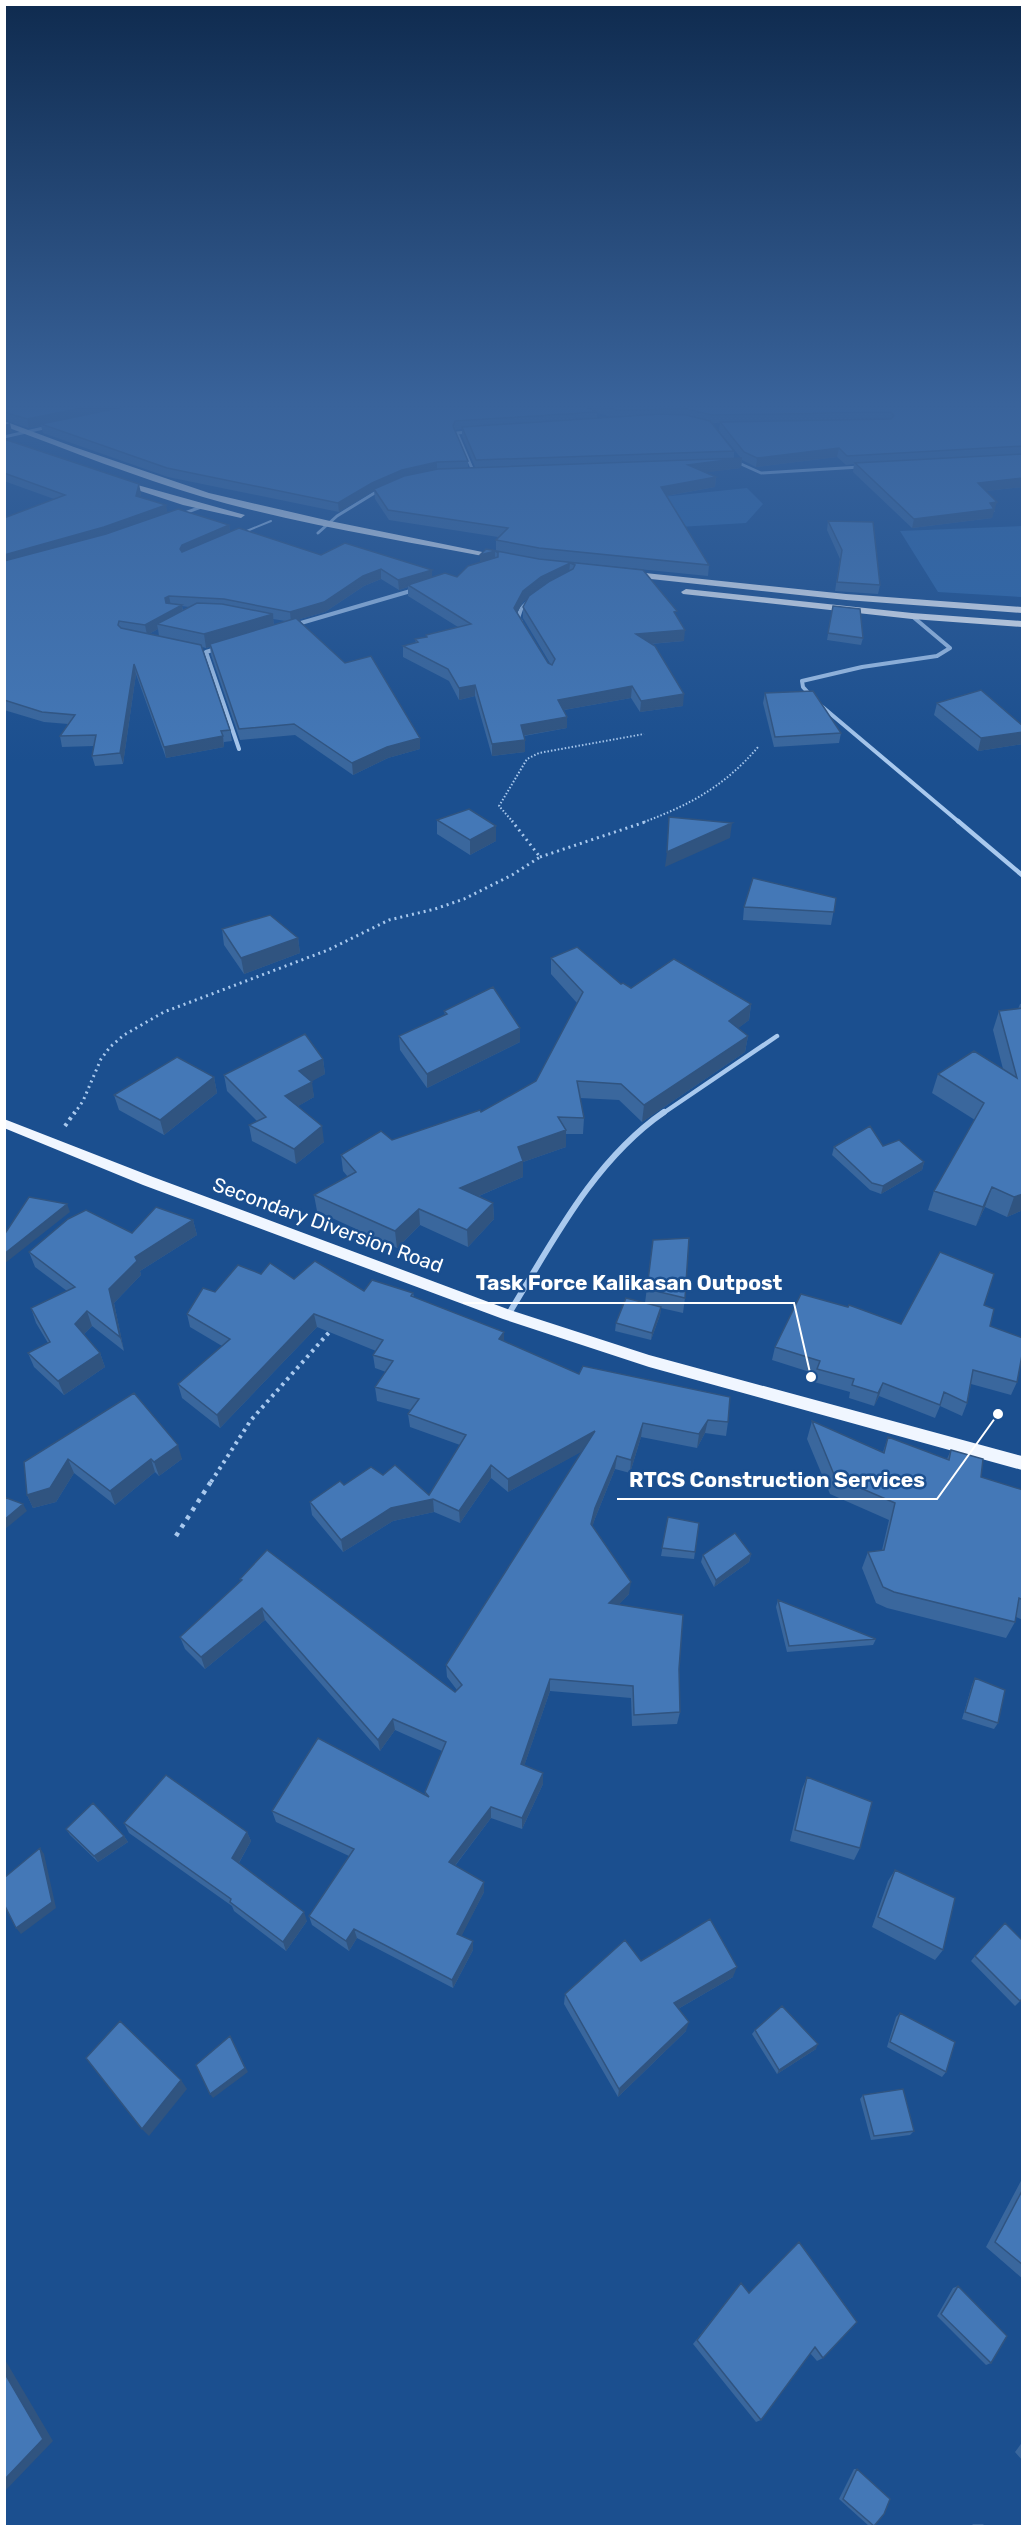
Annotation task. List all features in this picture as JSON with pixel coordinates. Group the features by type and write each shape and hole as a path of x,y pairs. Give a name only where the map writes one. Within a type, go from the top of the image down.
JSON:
{"highway":[{"path":"291,525 314,531"},
{"path":"336,525 515,559"},
{"path":"455,558 506,567"},
{"path":"616,573 846,597 1023,610"},
{"path":"672,591 912,616 1023,624"}],"main road":[{"name":"Secondary Diversion Road","path":"4,1123 51,1143 508,1315 649,1361 1023,1463"}],"street":[{"path":"314,531 327,525"},
{"path":"290,626 416,589"},
{"path":"524,627 518,618 520,609 533,598"},
{"path":"912,616 950,648 936,656 818,676 802,681 803,687 831,714 1023,875"},
{"path":"194,649 206,652 228,646"},
{"path":"206,652 239,749"},
{"path":"508,1315 571,1214 610,1159 650,1122 777,1036"}],"lane":[{"path":"240,534 260,525"}],"path":[{"path":"540,857 499,806 526,759 539,753 644,734"},
{"path":"51,1143 83,1101 101,1059 110,1047 124,1035 164,1012 328,950 389,920 435,909 464,899 512,875 540,857 637,825 678,807 719,785 743,766 758,747"},
{"path":"176,1536 250,1420 338,1322"}],"shaded area":[{"path":"487,525 710,525 544,535"},
{"path":"1022,526 1022,597 938,592 900,531"}],"building":[{"path":"4,525 109,525 104,527 4,555"},
{"path":"132,525 229,525 182,545 180,549 182,552 239,528 321,555 345,543 432,570 398,580 381,569 363,576 324,602 290,612 224,599 169,596 165,598 166,603 182,605 145,625 119,621 118,625 121,628 201,645 230,730 221,731 223,736 164,747 134,664 120,753 92,756 96,735 60,736 75,715 42,712 4,700 4,561"},
{"path":"489,525 684,525 709,565 539,548 496,540 508,528"},
{"path":"830,525 873,525 880,585 837,582 842,550"},
{"path":"486,549 539,559 643,570 677,611 674,612 685,630 636,634 655,646 684,694 641,701 632,686 558,700 567,717 521,725 525,740 492,744 475,685 459,688 448,669 403,646 418,642 415,639 427,637 426,635 471,624 408,585 445,573 457,577 468,566 498,557 498,553 495,551 480,555","holes":["570,563 575,565 573,569 550,581 529,596 523,607 555,659 552,665 548,663 514,608 523,591 541,577"]},
{"path":"197,603 222,604 273,614 204,634 157,624"},
{"path":"833,606 860,609 863,638 828,633"},
{"path":"300,617 297,619 345,663 371,656 420,738 387,747 352,763 294,724 239,729 210,644"},
{"path":"981,690 1023,726 1023,732 981,738 937,703"},
{"path":"813,691 841,733 775,737 765,693"},
{"path":"469,809 496,826 470,840 437,820"},
{"path":"669,817 732,823 667,852"},
{"path":"753,878 836,898 834,912 744,907"},
{"path":"270,915 298,938 241,958 222,929"},
{"path":"577,947 621,984 631,988 674,959 751,1004 729,1021 748,1036 644,1105 621,1084 577,1081 584,1118 558,1117 566,1130 518,1147 523,1161 460,1188 493,1203 467,1230 419,1209 395,1231 314,1195 356,1172 341,1155 381,1131 392,1140 480,1110 481,1112 536,1081 583,992 551,958"},
{"path":"493,987 520,1028 427,1074 399,1036 447,1014 444,1011"},
{"path":"1023,1008 1023,1194 1014,1197 992,1187 983,1207 934,1191 984,1103 938,1074 974,1051 1017,1078 999,1011"},
{"path":"305,1034 323,1059 299,1071 312,1082 285,1096 322,1126 294,1149 249,1125 266,1117 224,1075"},
{"path":"177,1057 214,1077 160,1120 114,1095"},
{"path":"870,1126 883,1146 899,1140 924,1162 883,1186 872,1183 834,1147"},
{"path":"29,1197 67,1204 4,1254 4,1235"},
{"path":"156,1207 193,1220 135,1257 137,1261 109,1289 120,1337 87,1311 75,1324 100,1353 58,1381 28,1353 50,1342 31,1308 75,1287 29,1252 68,1219 86,1210 132,1233"},
{"path":"689,1238 685,1298 647,1289 653,1240"},
{"path":"940,1252 994,1274 984,1305 994,1309 990,1326 1023,1338 1017,1382 973,1370 967,1403 944,1392 940,1405 883,1383 878,1393 852,1385 854,1379 817,1369 820,1361 775,1347 801,1294 848,1307 849,1305 901,1324"},
{"path":"315,1261 364,1291 372,1280 413,1293 411,1296 504,1332 499,1339 579,1374 583,1366 730,1397 728,1422 708,1420 699,1434 643,1423 631,1460 617,1456 595,1508 591,1524 631,1582 609,1603 683,1615 679,1669 680,1712 634,1715 633,1686 550,1679 521,1764 543,1773 522,1818 491,1807 449,1862 484,1882 457,1934 473,1941 452,1980 354,1929 346,1941 309,1916 354,1849 272,1811 318,1738 429,1797 425,1792 446,1742 393,1719 378,1740 262,1608 201,1657 180,1637 242,1580 240,1579 267,1550 455,1692 462,1685 446,1665 595,1431 508,1479 491,1465 459,1511 433,1499 391,1508 341,1540 310,1502 340,1481 344,1485 371,1467 383,1475 395,1465 429,1495 466,1435 408,1414 419,1399 375,1387 393,1361 373,1355 383,1340 314,1314 217,1415 178,1384 230,1339 187,1314 203,1288 215,1292 238,1265 261,1274 270,1263 294,1279"},
{"path":"626,1298 661,1307 652,1333 616,1323"},
{"path":"134,1393 178,1445 154,1462 151,1459 110,1491 68,1459 50,1488 27,1495 24,1462"},
{"path":"812,1421 884,1453 888,1437 949,1460 951,1450 983,1459 981,1477 1023,1490 1023,1600 1019,1598 1015,1622 894,1592 883,1587 868,1552 884,1550 895,1503 835,1477"},
{"path":"4,1497 23,1504 4,1520"},
{"path":"668,1517 699,1523 695,1552 662,1548"},
{"path":"735,1533 751,1554 716,1580 703,1555"},
{"path":"778,1600 876,1639 789,1646"},
{"path":"975,1678 1005,1690 998,1723 965,1712"},
{"path":"166,1775 247,1832 232,1858 304,1912 283,1942 230,1902 231,1899 124,1823"},
{"path":"807,1777 872,1802 860,1848 795,1830"},
{"path":"93,1803 124,1836 94,1856 66,1829"},
{"path":"40,1848 52,1902 16,1928 4,1904 4,1878"},
{"path":"895,1870 955,1898 943,1950 878,1917"},
{"path":"710,1919 737,1967 674,2003 689,2022 619,2089 565,1994 625,1940 641,1961"},
{"path":"1005,1923 1023,1941 1023,1998 1020,2001 975,1956"},
{"path":"782,2006 818,2044 779,2070 755,2030"},
{"path":"900,2013 955,2042 946,2072 890,2042"},
{"path":"120,2021 181,2080 142,2129 86,2058"},
{"path":"230,2036 245,2068 210,2094 196,2065"},
{"path":"903,2089 914,2131 874,2136 863,2095"},
{"path":"1023,2189 1023,2265 995,2242"},
{"path":"799,2242 857,2322 823,2358 815,2347 761,2420 697,2340 741,2283 749,2293"},
{"path":"958,2286 1007,2336 991,2363 941,2314"},
{"path":"4,2372 43,2439 4,2480"},
{"path":"857,2469 890,2499 884,2514 874,2526 843,2499"}],"place":[{"name":"Task Force Kalikasan Outpost","path":"811,1377"},
{"name":"RTCS Construction Services","path":"998,1414"}]}
